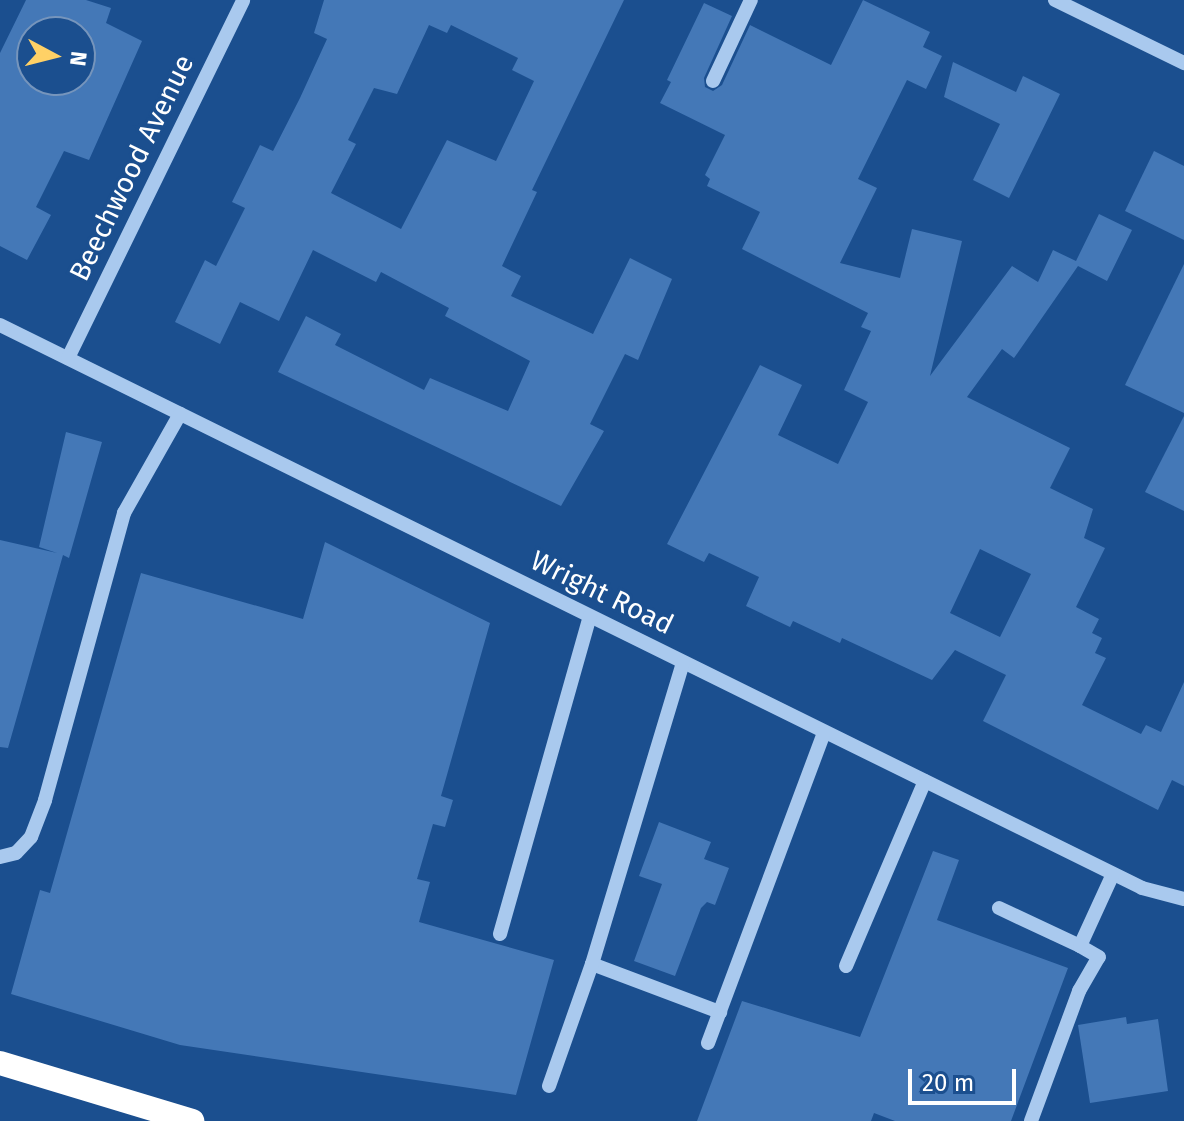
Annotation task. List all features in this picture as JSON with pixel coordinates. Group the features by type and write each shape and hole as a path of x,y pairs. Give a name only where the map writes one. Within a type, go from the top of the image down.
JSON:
{"highway":[{"path":"0,1063 192,1121"}],"street":[{"name":"Beechwood Avenue","path":"68,358 243,0"},
{"path":"713,81 751,0"},
{"path":"1055,0 1184,63"},
{"name":"Wright Road","path":"0,325 1113,874 1158,895 1184,899"},
{"path":"0,857 16,853 31,837 45,800 124,513 180,414"},
{"path":"500,934 590,616"},
{"path":"549,1086 592,964 683,662"},
{"path":"708,1043 824,732"},
{"path":"846,966 925,781"},
{"path":"1080,946 1113,874"},
{"path":"999,908 1099,957 1079,991 1031,1121"},
{"path":"592,964 720,1012"}],"building":[{"path":"26,0 86,0 111,8 106,23 142,41 89,160 64,151 36,207 51,215 27,260 0,246 0,53 16,20 16,96 96,96 96,16 18,16"},
{"path":"324,0 624,0 532,190 537,192 502,266 521,276 511,296 593,334 630,258 672,279 638,360 625,354 590,424 604,431 561,506 278,372 306,316 341,334 335,345 424,390 430,378 508,411 530,361 445,316 449,308 381,272 376,282 313,250 279,321 240,302 220,344 175,322 205,260 216,266 245,208 232,202 260,145 273,151 300,98 327,39 314,33","holes":["429,25 447,33 451,25 518,58 512,70 534,81 496,161 447,140 401,229 331,193 356,144 348,140 374,88 397,94"]},
{"path":"863,0 930,32 923,47 942,56 926,89 907,80 858,179 877,188 840,263 900,278 912,229 962,241 930,376 1012,266 1038,282 1053,250 1076,261 1099,214 1132,230 1107,281 1078,266 1014,358 1002,349 967,397 1070,448 1050,488 1093,509 1084,538 1105,548 1076,607 1099,619 1092,633 1102,638 1095,653 1106,658 1082,705 1141,734 1146,725 1161,732 1184,682 1184,786 1172,780 1158,810 983,721 1006,675 955,650 932,680 842,638 840,643 793,621 790,627 746,606 759,577 709,553 704,562 667,544 760,365 802,385 778,435 838,464 868,402 844,390 871,331 861,327 868,313 742,249 760,212 707,186 710,179 705,175 725,135 660,103 671,82 667,80 704,3 732,16 704,78 705,87 713,91 722,85 750,25 831,65","holes":["980,549 1031,574 1000,637 950,613"]},
{"path":"953,62 1016,92 1023,76 1060,94 1009,198 973,180 1000,124 944,97"},
{"path":"1154,151 1184,166 1184,240 1125,211"},
{"path":"1184,264 1184,413 1125,385"},
{"path":"1184,416 1184,511 1145,492"},
{"path":"66,432 102,442 69,558 63,555 8,748 0,747 0,540 57,553 39,547"},
{"path":"325,542 490,623 441,796 453,800 445,827 433,824 417,879 430,882 419,922 554,960 516,1095 180,1045 11,994 40,890 50,893 141,573 303,619"},
{"path":"659,822 711,842 704,859 729,868 715,905 707,902 701,908 675,976 634,961 662,884 639,876"},
{"path":"933,851 959,860 937,920 1068,968 1011,1121 895,1121 874,1113 871,1121 697,1121 742,1001 860,1037"},
{"path":"1126,1017 1127,1024 1158,1019 1168,1091 1090,1103 1078,1025"}]}
